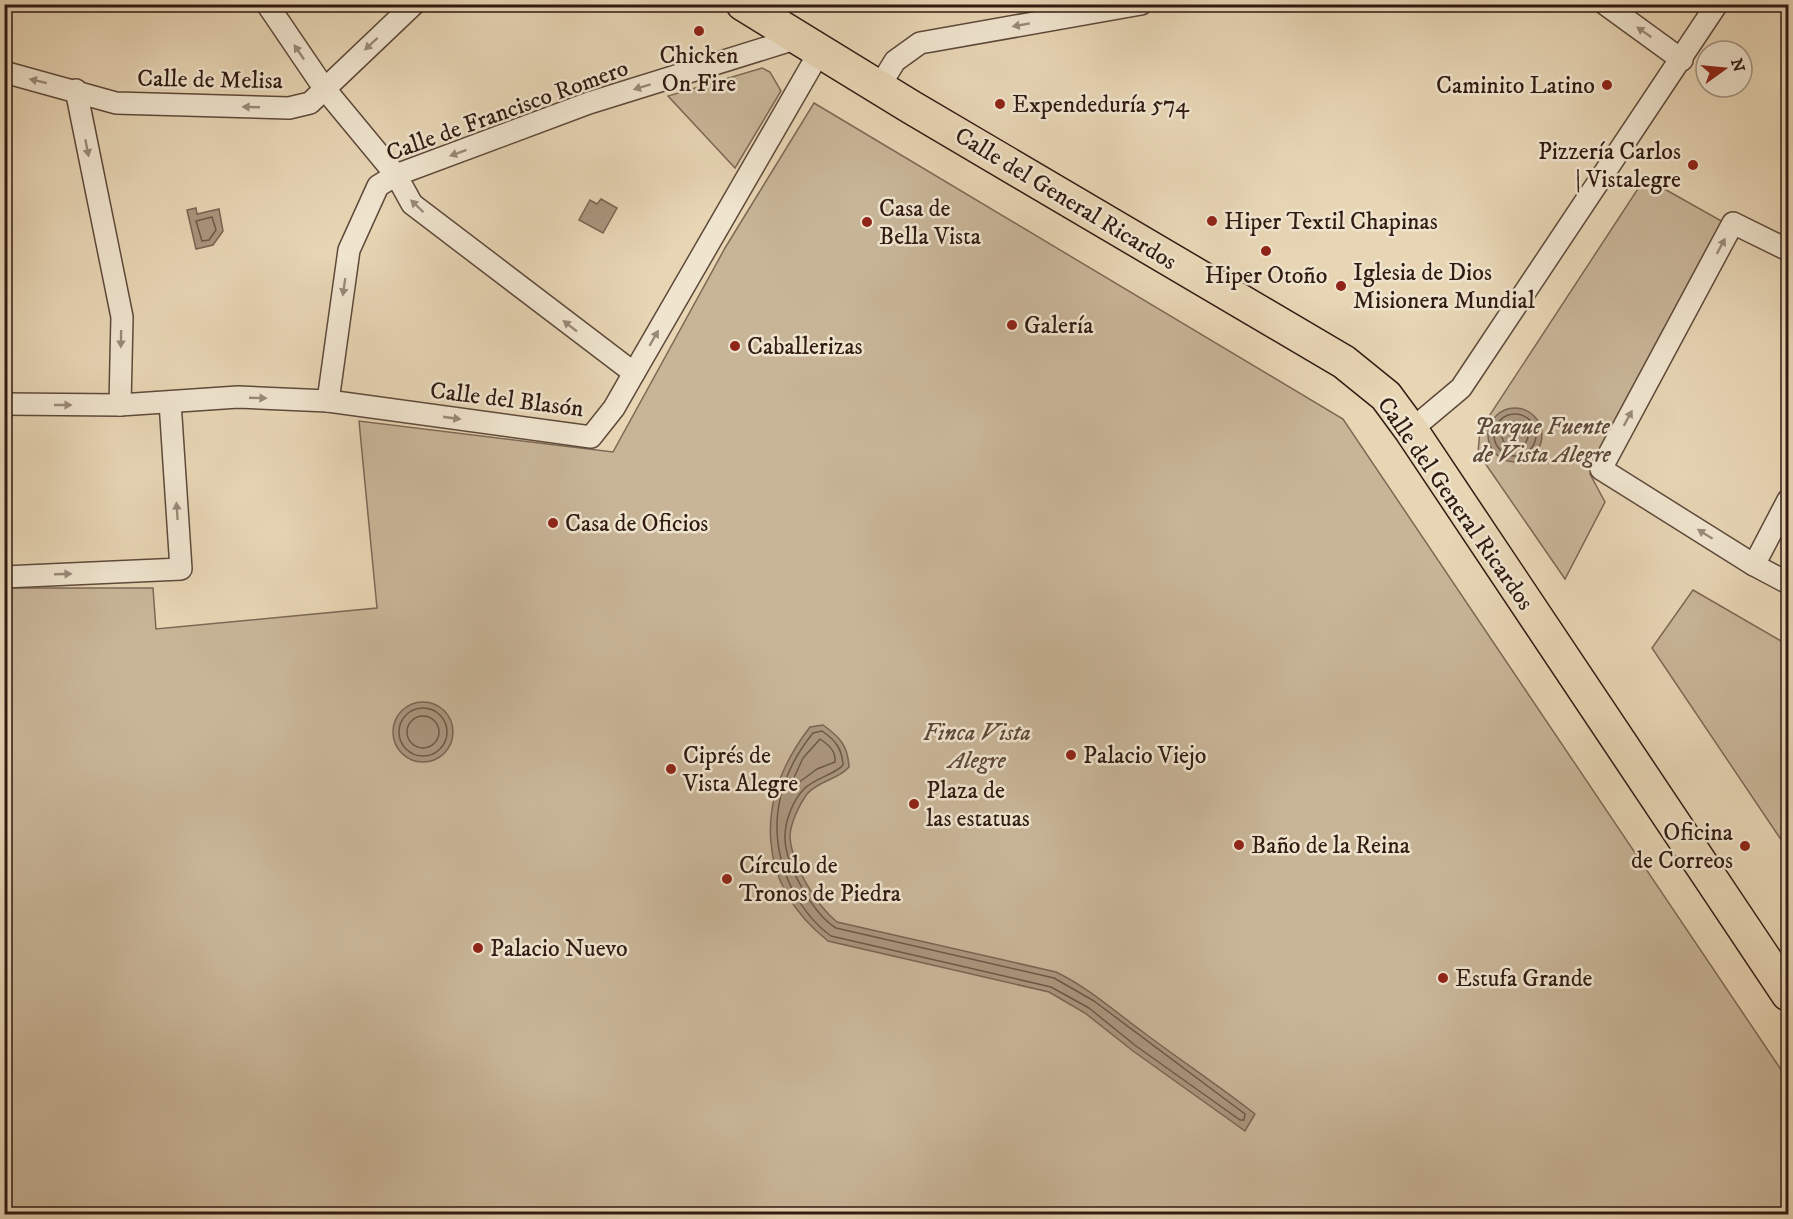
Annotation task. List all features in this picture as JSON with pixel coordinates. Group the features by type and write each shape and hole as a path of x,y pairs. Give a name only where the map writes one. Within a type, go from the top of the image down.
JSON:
{"main road":[{"name":"Calle del General Ricardos","path":"743,4 1344,362 1386,396 1788,994"}],"street":[{"path":"267,4 324,88 396,176 412,204 634,373"},
{"name":"Calle de Melisa","path":"4,72 116,102 289,108 310,103 414,4"},
{"path":"1605,4 1682,60"},
{"path":"1411,430 1461,388 1682,60 1717,4"},
{"path":"879,87 895,61 920,43 1139,5"},
{"name":"Calle de Francisco Romero","path":"328,401 349,250 378,186 396,176 590,103 809,44"},
{"name":"Calle del Blasón","path":"4,404 120,405 238,397 328,401 591,437 614,408 634,373 809,44"},
{"path":"76,90 122,317 120,405"},
{"path":"1788,250 1733,223 1600,469 1754,565 1788,583"},
{"path":"4,577 181,569 170,402"},
{"path":"1754,565 1788,500"}],"green space":[{"path":"762,68 770,72 781,91 735,168 668,96"},
{"name":"Finca Vista Alegre","path":"814,103 1343,419 1788,1080 1788,1214 5,1214 4,588 153,588 156,629 377,608 359,421 613,452 725,248"},
{"name":"Parque Fuente de Vista Alegre","path":"1645,178 1725,223 1590,474 1605,502 1565,579 1478,453 1480,430"},
{"path":"1693,590 1788,645 1788,850 1652,648"}],"water":[{"path":"601,199 617,208 603,233 579,220 590,200 597,204"},
{"path":"196,208 197,214 219,209 223,231 213,245 196,249 187,210"},
{"path":"1515,408 1525,410 1534,416 1540,425 1542,435 1540,445 1534,454 1525,460 1515,462 1505,460 1496,454 1490,445 1488,435 1490,425 1496,416 1505,410"},
{"path":"423,702 440,707 448,715 453,732 448,749 440,757 423,762 406,757 398,749 393,732 398,715 406,707"},
{"path":"823,725 842,743 847,753 849,767 807,794 796,815 790,837 795,860 806,884 829,915 837,922 1056,972 1068,978 1255,1114 1245,1131 1133,1051 1085,1013 1049,992 828,941 804,918 786,893 775,866 771,838 772,810 779,782 792,754 810,727"}],"place":[{"name":"Chicken On Fire","path":"699,31"},
{"name":"Caminito Latino","path":"1607,85"},
{"name":"Expendeduría 574","path":"1000,104"},
{"name":"Pizzería Carlos | Vistalegre","path":"1693,165"},
{"name":"Hiper Textil Chapinas","path":"1212,221"},
{"name":"Casa de Bella Vista","path":"867,222"},
{"name":"Hiper Otoño","path":"1266,251"},
{"name":"Iglesia de Dios Misionera Mundial","path":"1341,286"},
{"name":"Galería","path":"1012,325"},
{"name":"Caballerizas","path":"735,346"},
{"name":"Casa de Oficios","path":"553,523"},
{"name":"Palacio Viejo","path":"1071,755"},
{"name":"Ciprés de Vista Alegre","path":"671,769"},
{"name":"Plaza de las estatuas","path":"914,804"},
{"name":"Baño de la Reina","path":"1239,845"},
{"name":"Oficina de Correos","path":"1745,846"},
{"name":"Círculo de Tronos de Piedra","path":"727,879"},
{"name":"Palacio Nuevo","path":"478,948"},
{"name":"Estufa Grande","path":"1443,978"}]}
